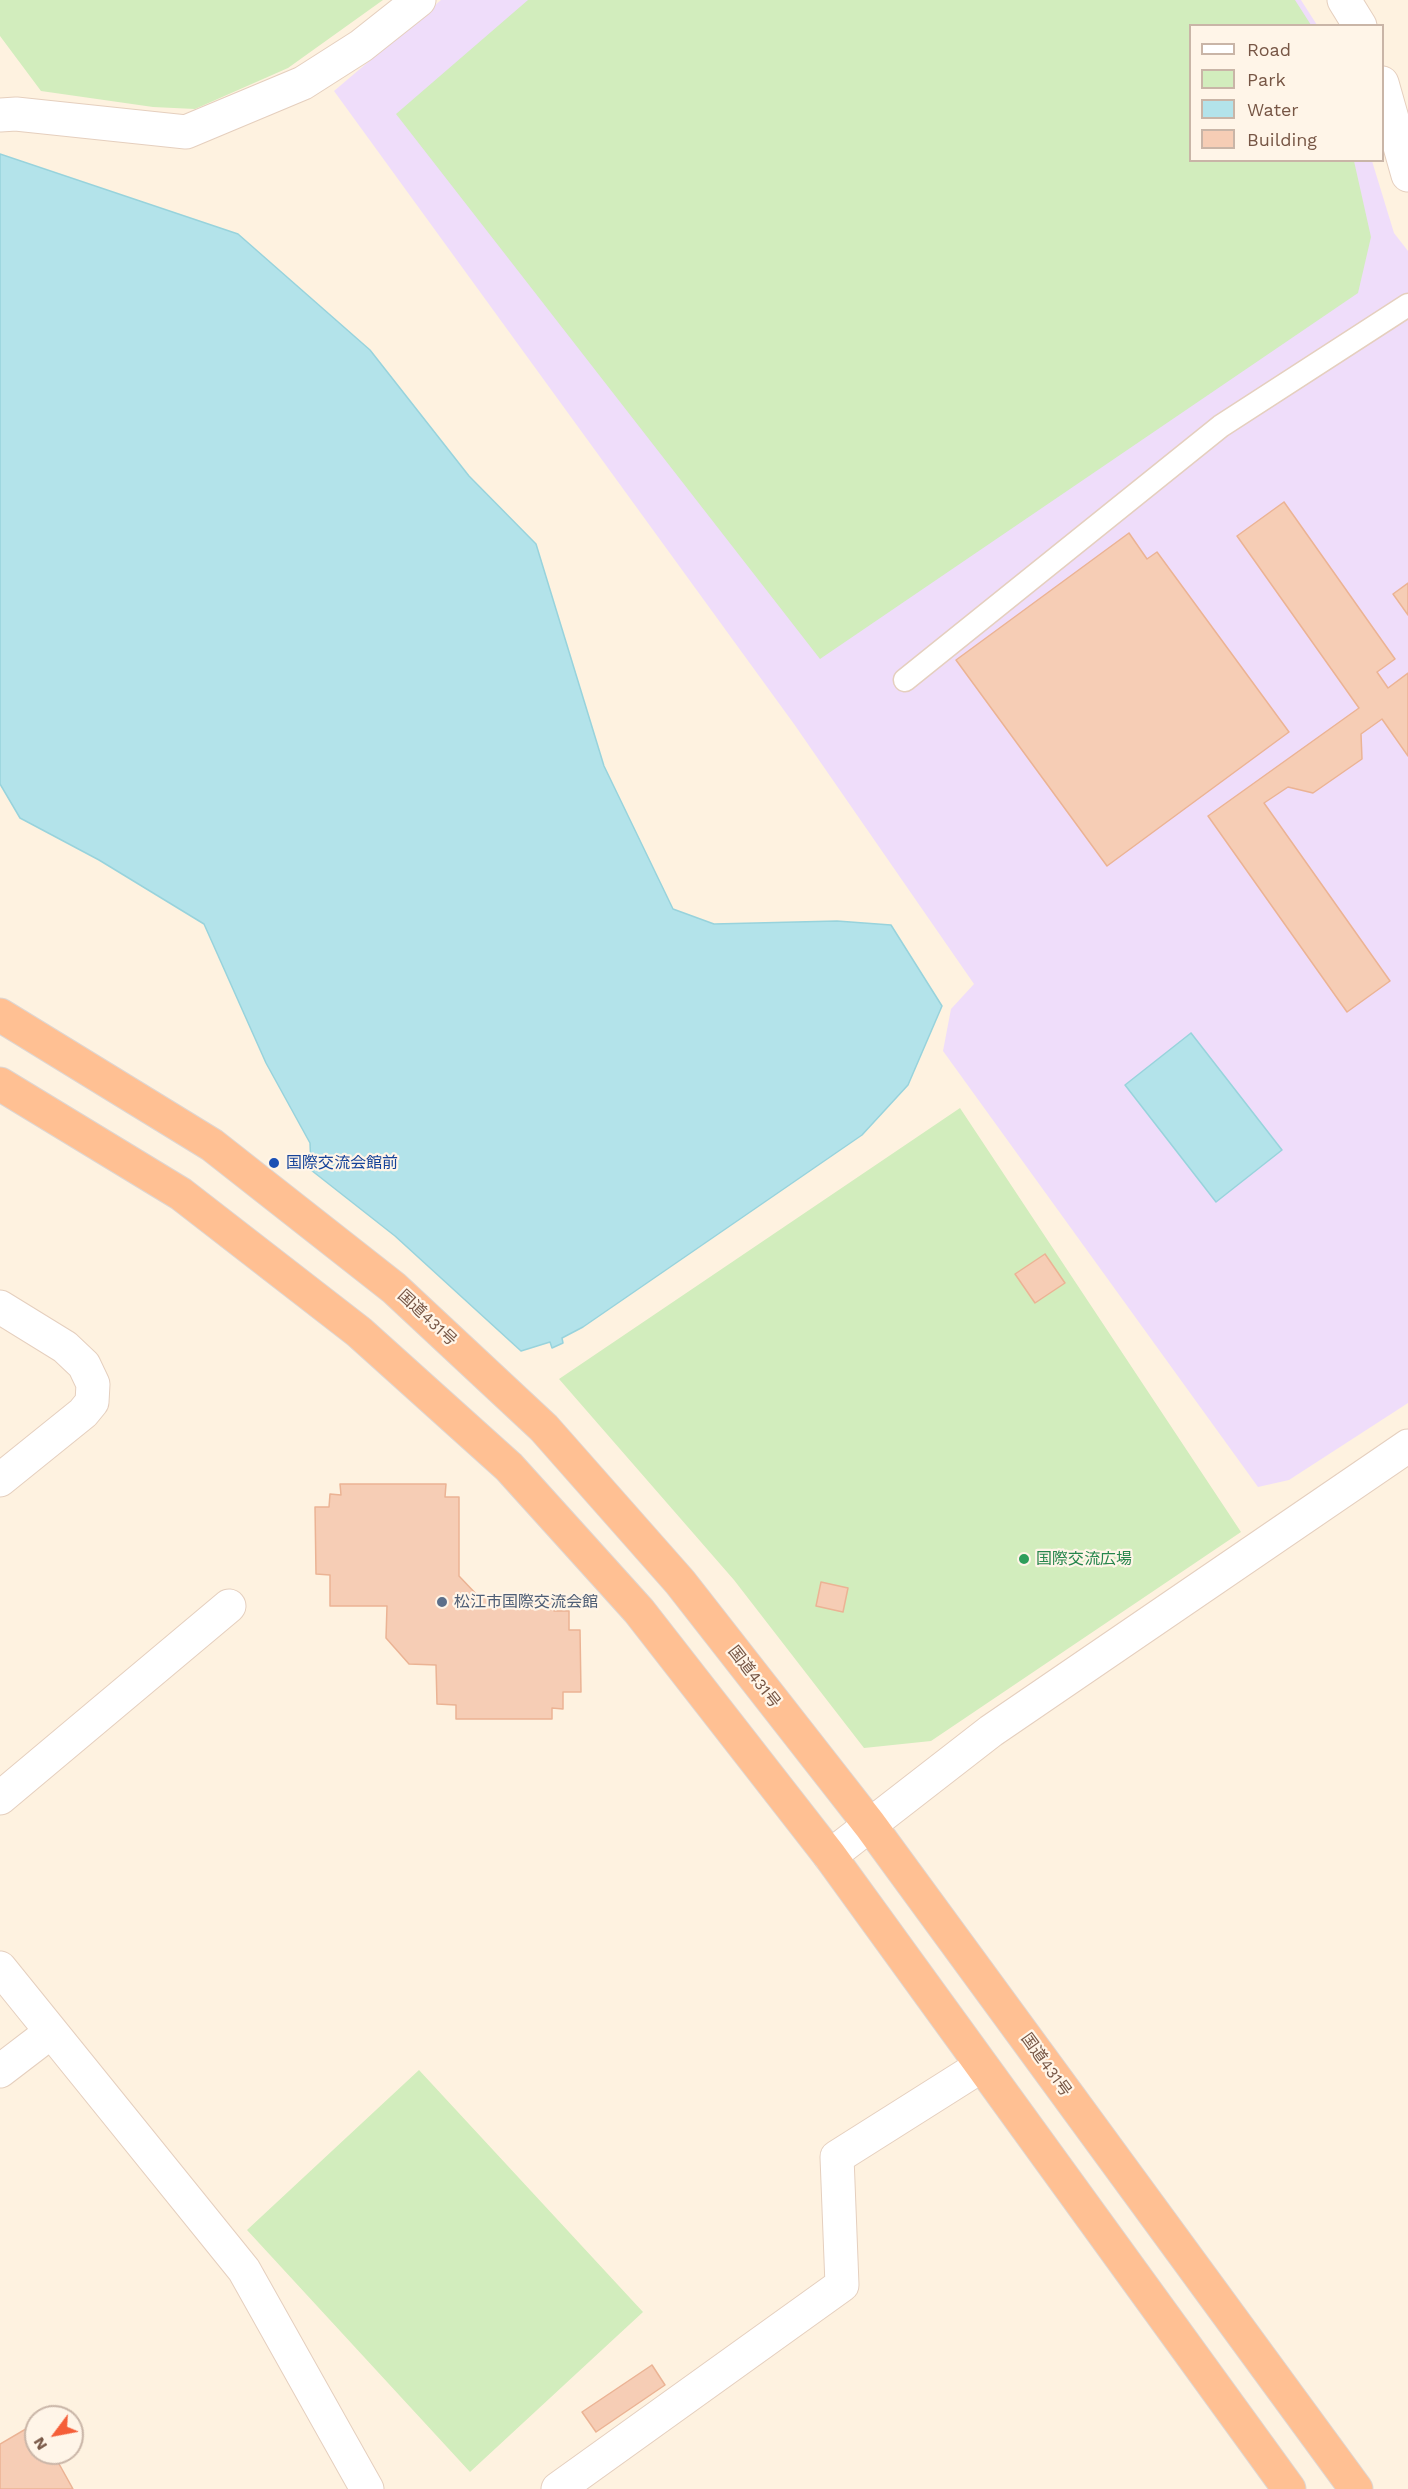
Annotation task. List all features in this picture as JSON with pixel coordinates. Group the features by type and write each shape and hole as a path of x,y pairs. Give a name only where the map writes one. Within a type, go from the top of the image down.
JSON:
{"highway":[{"name":"国道431号","path":"0,1015 212,1145 394,1288 544,1428 680,1582 870,1825 1356,2489"},
{"path":"0,1084 181,1194 359,1332 509,1467 639,1611 830,1856 1289,2489"}],"street":[{"path":"0,115 16,114 186,132 303,83 361,46 419,0"},
{"path":"1344,0 1359,24"},
{"path":"1384,86 1408,175"},
{"path":"0,1307 65,1347 84,1365 93,1384 92,1402 83,1413 0,1480"},
{"path":"830,1856 991,1731 1408,1446"},
{"path":"0,1798 229,1606"},
{"path":"0,1968 244,2270 367,2489"},
{"path":"0,2071 51,2032"},
{"path":"558,2489 842,2284 837,2157 981,2066"}],"lane":[{"path":"905,680 1221,426 1408,304"}],"shaded area":[{"path":"441,0 1301,0 1316,24 1189,24 1189,162 1372,162 1394,233 1408,251 1408,1403 1289,1480 1258,1487 943,1051 951,1009 974,984 794,724 334,91"}],"green space":[{"path":"0,0 383,0 288,68 195,109 153,107 41,91 0,36"},
{"path":"528,0 1295,0 1310,24 1189,24 1189,162 1354,162 1371,237 1358,293 820,659 396,114"},
{"name":"国際交流広場","path":"960,1108 1241,1532 931,1741 864,1748 734,1580 559,1379"},
{"path":"419,2070 643,2312 470,2472 247,2230"}],"water":[{"path":"0,154 238,234 370,350 469,476 536,544 604,766 673,909 714,924 837,921 891,925 942,1006 908,1085 862,1135 583,1327 562,1338 563,1343 552,1348 550,1342 521,1351 395,1236 311,1170 310,1143 266,1063 204,924 99,860 20,818 0,784"},
{"path":"1191,1033 1282,1150 1216,1202 1125,1085"}],"building":[{"path":"1284,502 1395,659 1377,672 1388,688 1408,673 1408,756 1382,719 1361,734 1362,759 1313,793 1288,787 1264,803 1390,981 1347,1012 1208,816 1359,708 1237,536"},
{"path":"1129,533 1147,559 1157,552 1289,732 1107,866 956,660"},
{"path":"1408,583 1408,615 1393,594"},
{"path":"1045,1254 1065,1283 1035,1303 1015,1274"},
{"name":"松江市国際交流会館","path":"340,1484 446,1484 445,1497 459,1497 459,1576 479,1597 554,1596 554,1611 569,1611 569,1630 580,1630 581,1692 563,1692 563,1709 552,1708 552,1719 456,1719 456,1705 437,1704 436,1665 409,1664 386,1638 387,1606 330,1606 330,1575 316,1574 315,1507 329,1507 330,1494 341,1495"},
{"path":"821,1582 848,1588 843,1612 816,1606"},
{"path":"652,2365 665,2385 596,2432 582,2412"},
{"path":"24,2430 24,2465 60,2465 73,2489 0,2489 0,2444"}],"place":[{"name":"国際交流会館前","path":"274,1163"},
{"name":"国際交流広場","path":"1024,1559"},
{"name":"松江市国際交流会館","path":"442,1602"}]}
